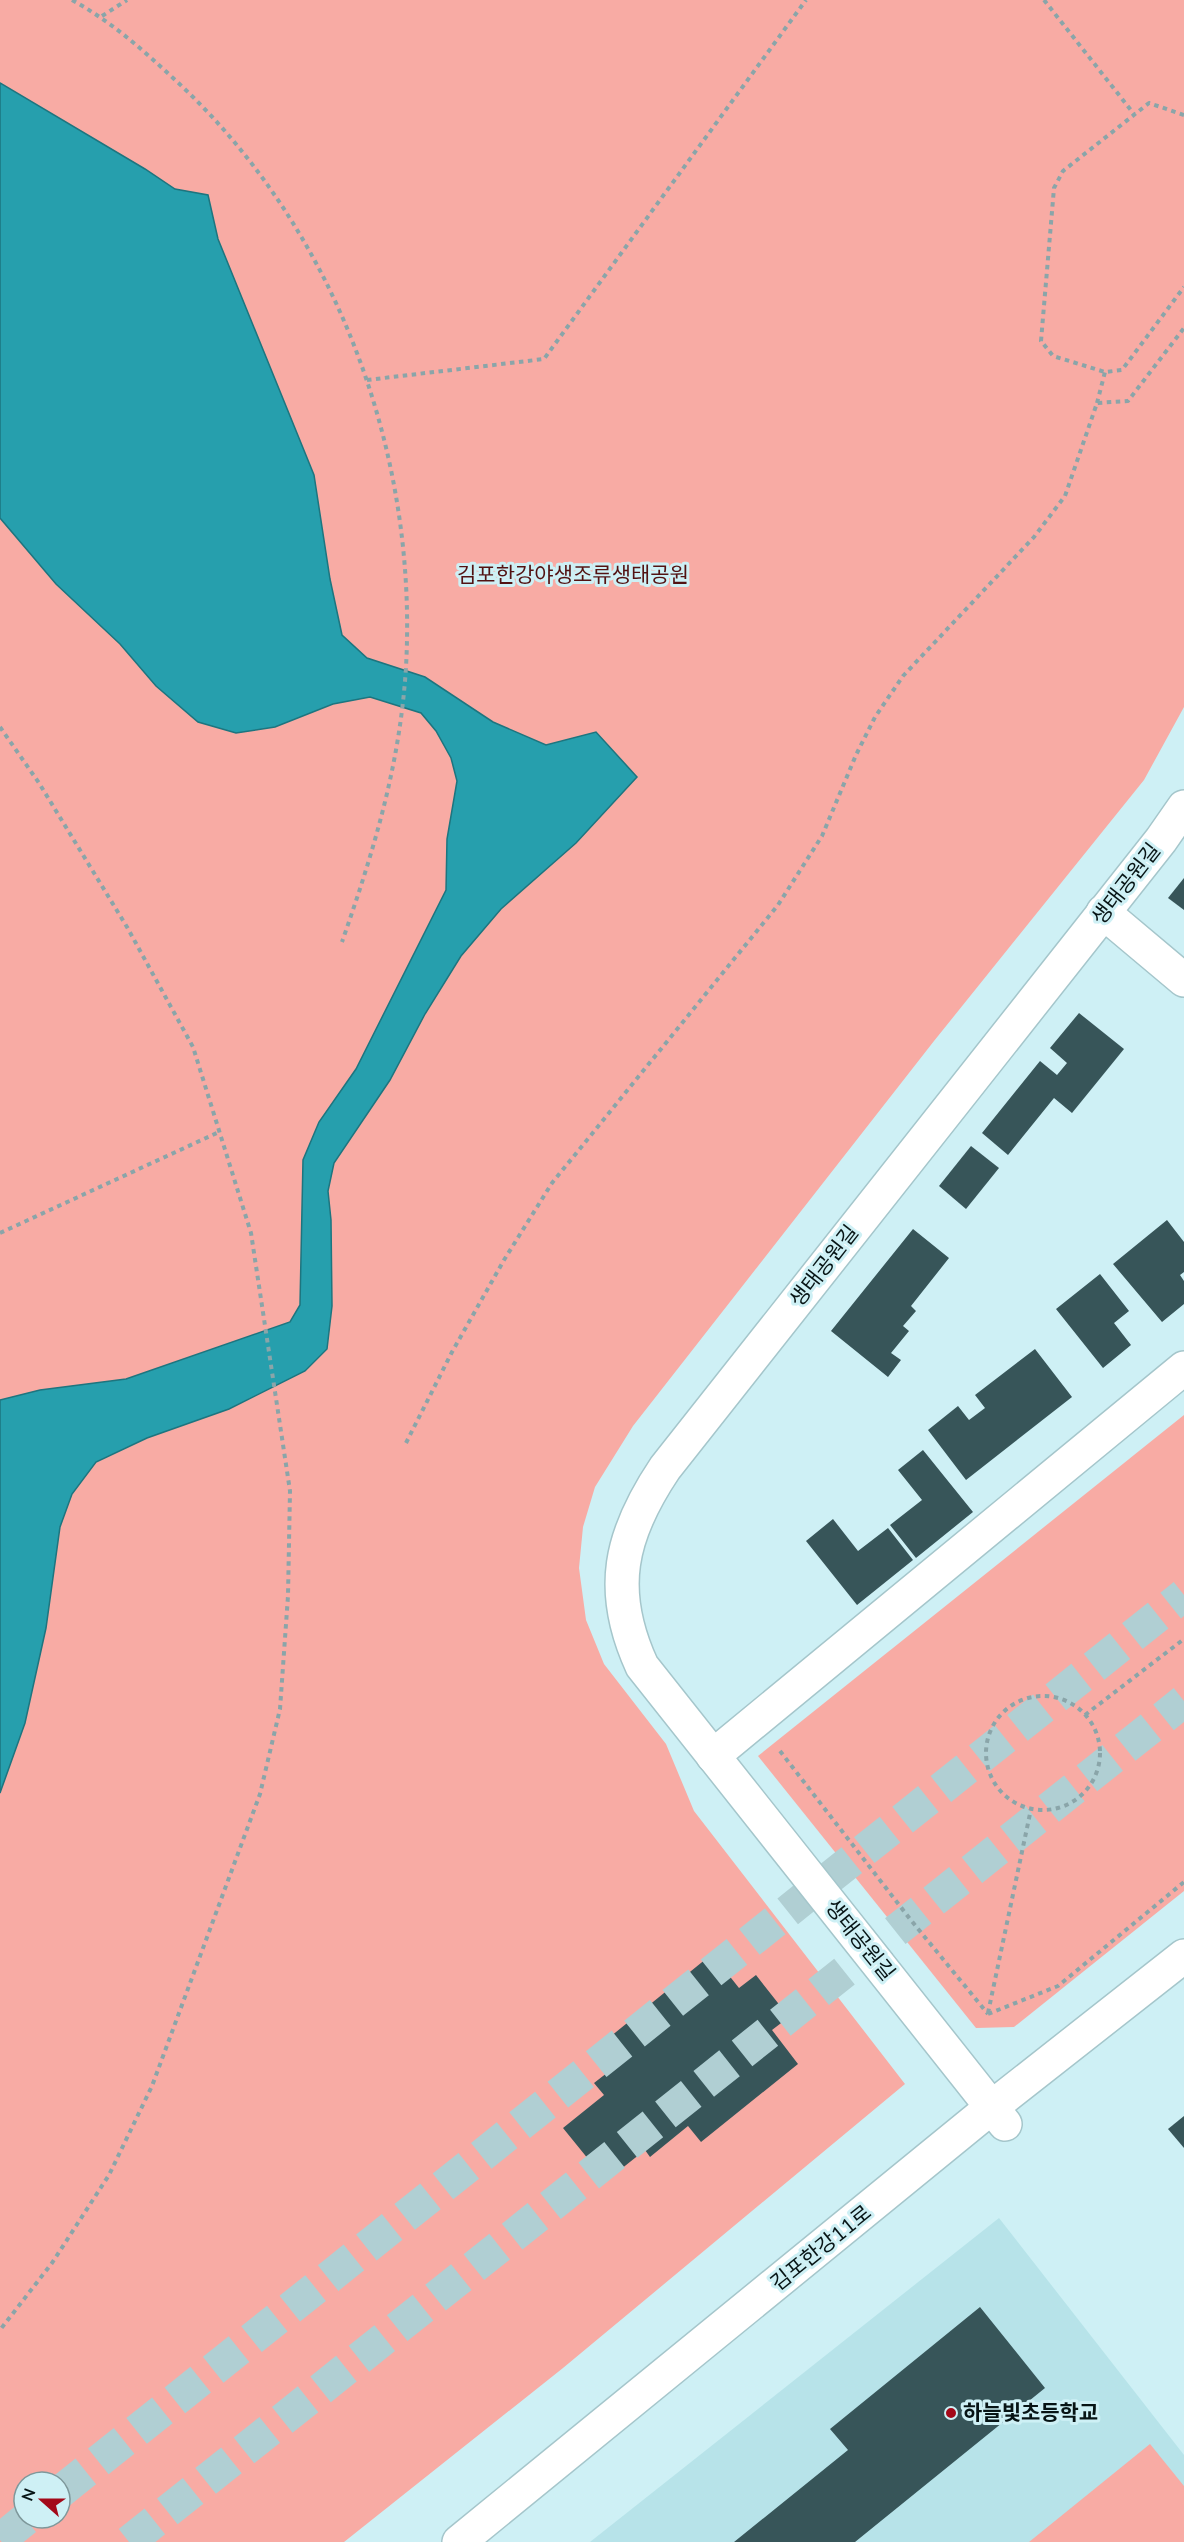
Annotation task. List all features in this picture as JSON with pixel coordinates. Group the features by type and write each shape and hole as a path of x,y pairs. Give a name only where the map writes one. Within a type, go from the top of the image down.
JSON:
{"street":[{"name":"생태공원길","path":"999,2116 642,1666 632,1642 622,1585 624,1554 634,1522 647,1494 665,1468 1161,840 1184,807"},
{"path":"1103,912 1184,980"},
{"path":"714,1756 1184,1368"},
{"name":"김포한강11로","path":"488,2542 627,2433 1184,1956"},
{"name":"김포한강11로","path":"459,2542 999,2116 1184,1982"}],"path":[{"path":"72,0 102,16 195,97 250,159 299,231 338,304 367,380 396,499 406,600 406,666 401,720 390,789 371,860 342,942"},
{"path":"102,16 127,0"},
{"path":"367,380 544,359 806,0"},
{"path":"1044,0 1134,114"},
{"path":"1184,115 1149,103 1063,171 1054,188 1041,341 1053,356 1105,372 1122,370 1184,287"},
{"path":"1097,404 1128,401 1184,328"},
{"path":"406,1443 475,1311 552,1183 778,905 822,836 856,755 875,717 903,676 1034,537 1065,496 1097,404 1105,372"},
{"path":"0,727 39,783 127,927 193,1047 251,1233 290,1491 288,1596 280,1709 260,1794 152,2086 119,2155 109,2175 52,2263 0,2330"},
{"path":"0,1233 219,1132"},
{"path":"1085,1715 1184,1639"},
{"path":"1037,1696 1055,1697 1072,1704 1085,1715 1095,1730 1100,1747 1099,1765 1092,1782 1081,1795 1066,1805 1049,1810 1031,1809 1014,1803 1001,1792 991,1777 986,1760 987,1742 994,1725 1005,1711 1020,1701 1037,1696"},
{"path":"779,1750 910,1919 988,2014"},
{"path":"988,2014 1031,1809"},
{"path":"988,2014 1058,1986 1184,1882"}],"shaded area":[{"name":"하늘빛초등학교","path":"999,2218 1184,2455 1184,2542 590,2542"}],"green space":[{"name":"김포한강야생조류생태공원","path":"0,0 1184,0 1184,707 1144,780 934,1041 633,1426 595,1487 583,1527 579,1568 586,1620 604,1664 666,1744 694,1811 905,2084 563,2368 344,2542 0,2542"},
{"path":"1184,1415 1184,1891 1014,2027 976,2028 758,1756"},
{"path":"1150,2444 1184,2486 1184,2542 1029,2542"}],"water":[{"path":"0,83 175,189 208,195 218,239 314,475 330,579 342,635 367,658 425,677 493,722 546,745 596,732 637,777 576,843 501,909 461,956 425,1014 390,1080 334,1163 328,1191 331,1220 332,1306 327,1349 305,1371 229,1409 147,1438 96,1462 72,1494 60,1527 46,1628 25,1723 0,1793 0,1400 40,1390 126,1379 290,1322 300,1305 303,1160 319,1122 356,1069 446,890 447,839 457,781 451,758 436,731 421,713 370,697 333,704 275,727 236,733 198,722 156,686 120,644 56,584 0,518"}],"building":[{"path":"1184,878 1184,910 1168,898"},
{"path":"1079,1013 1124,1049 1072,1113 1054,1098 1008,1155 982,1133 1040,1061 1057,1075 1067,1063 1050,1048"},
{"path":"971,1146 999,1168 966,1209 939,1186"},
{"path":"1167,1220 1184,1242 1184,1272 1180,1275 1184,1281 1184,1304 1162,1322 1113,1264"},
{"path":"913,1229 949,1258 911,1306 916,1311 903,1326 909,1331 891,1353 901,1360 888,1377 831,1331"},
{"path":"1100,1274 1129,1311 1114,1323 1131,1345 1103,1368 1056,1309"},
{"path":"1035,1349 1072,1397 966,1480 928,1430 958,1406 969,1420 985,1408 975,1395"},
{"path":"923,1450 973,1512 916,1558 890,1525 922,1500 898,1470"},
{"path":"833,1519 858,1551 888,1528 913,1560 857,1605 806,1541"},
{"path":"712,1954 739,1988 756,1975 789,2017 772,2030 798,2064 701,2142 688,2126 650,2157 645,2150 606,2181 563,2128 604,2095 594,2083 621,2062 605,2041"},
{"path":"1184,2116 1184,2148 1168,2129"},
{"name":"하늘빛초등학교","path":"980,2307 1045,2388 855,2542 734,2542 848,2450 830,2429"}],"tunnel":[{"path":"72,2482 1184,1595"},
{"path":"129,2542 1184,1701"},
{"path":"0,2540 12,2530"}],"place":[{"name":"하늘빛초등학교","path":"951,2413"}]}
